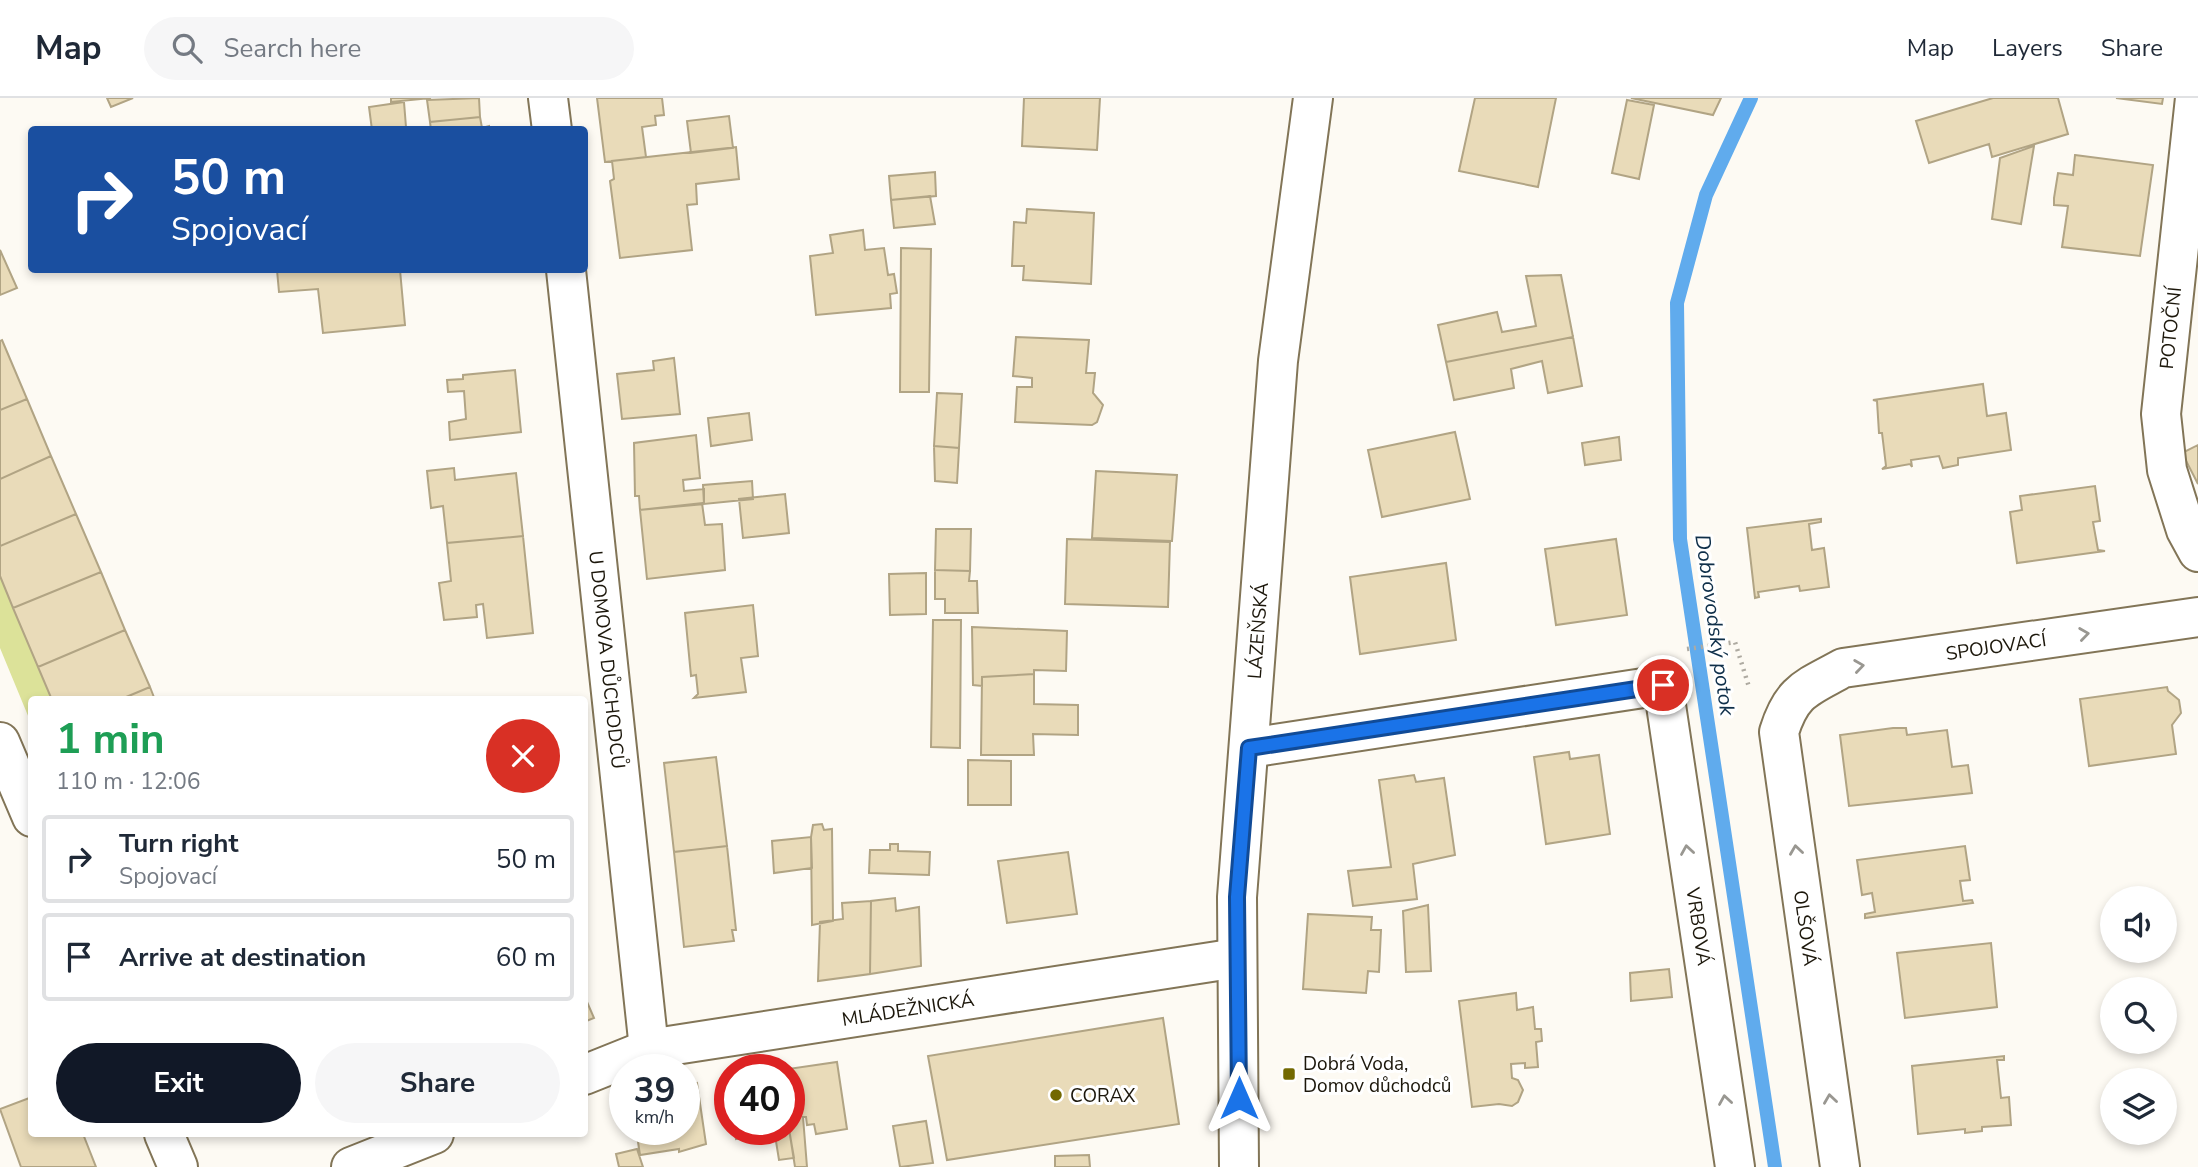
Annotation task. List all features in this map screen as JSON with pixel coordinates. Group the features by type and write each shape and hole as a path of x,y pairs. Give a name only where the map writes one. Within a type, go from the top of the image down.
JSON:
{"street":[{"path":"548,98 552,126"},
{"name":"LÁZEŇSKÁ","path":"1239,1167 1237,897 1278,361 1313,98"},
{"name":"POTOČNÍ","path":"2195,98 2161,414 2167,470 2186,530 2198,552"},
{"name":"U DOMOVA DŮCHODCŮ","path":"566,273 649,1049"},
{"name":"SPOJOVACÍ","path":"1791,703 1843,668 2198,617"},
{"name":"VRBOVÁ","path":"1249,748 1663,685 1735,1167"},
{"name":"OLŠOVÁ","path":"1791,703 1779,732 1840,1167"},
{"path":"0,742 28,808"},
{"name":"MLÁDEŽNICKÁ","path":"588,1072 649,1049 1237,958"},
{"path":"165,1137 178,1167"},
{"path":"351,1167 426,1137"}],"path":[{"path":"1682,650 1735,642 1753,701 1791,703"}],"green space":[{"path":"0,576 50,696 28,696 28,716 0,648"}],"building":[{"path":"107,98 133,98 111,107"},
{"path":"391,98 431,98 391,102"},
{"path":"479,98 480,117 430,122 427,100"},
{"path":"597,98 662,98 664,115 655,116 656,125 642,127 646,157 605,162"},
{"path":"1024,98 1100,98 1097,150 1022,146"},
{"path":"1475,98 1556,98 1538,187 1459,171"},
{"path":"1631,98 1721,98 1713,115"},
{"path":"1993,98 2058,98 2068,134 1992,157 1989,144 1929,163 1916,121"},
{"path":"2116,98 2163,98 2162,104"},
{"path":"1627,100 1654,105 1639,179 1612,173"},
{"path":"404,102 406,126 371,126 369,107"},
{"path":"729,116 733,148 691,153 687,121"},
{"path":"480,117 482,126 430,126 430,122"},
{"path":"2034,146 2021,224 1992,219 2000,158"},
{"path":"736,147 739,179 696,184 697,204 687,205 692,250 620,258 610,181 614,179 612,161"},
{"path":"2075,155 2153,165 2140,256 2062,247 2068,206 2054,205 2054,198 2058,173 2073,175"},
{"path":"935,172 936,196 891,200 889,176"},
{"path":"930,196 935,224 894,228 891,200"},
{"path":"1027,209 1094,213 1091,284 1023,280 1024,266 1012,266 1014,222 1026,223"},
{"path":"863,230 865,250 884,248 888,275 894,274 897,293 890,294 891,308 816,315 810,256 833,253 830,235"},
{"path":"901,248 931,249 929,392 900,392"},
{"path":"0,250 17,288 0,295"},
{"path":"277,273 400,273 405,325 323,333 318,289 279,292"},
{"path":"1561,275 1573,337 1446,362 1438,325 1497,312 1502,332 1536,326 1526,276"},
{"path":"1016,337 1089,340 1086,373 1095,373 1093,393 1103,405 1097,422 1092,425 1015,422 1017,387 1032,387 1032,378 1013,376"},
{"path":"1573,337 1582,386 1548,393 1542,361 1511,369 1514,388 1454,400 1446,362"},
{"path":"2,340 27,399 0,410 0,341"},
{"path":"674,358 680,414 622,419 617,374 654,370 653,361"},
{"path":"515,370 521,432 450,440 449,422 466,419 464,391 448,392 447,380 463,379 463,375"},
{"path":"1983,384 1987,416 2006,413 2011,450 1958,458 1958,465 1943,468 1939,456 1911,460 1912,467 1910,464 1882,469 1886,466 1882,433 1879,433 1877,401 1873,400"},
{"path":"937,393 962,394 959,448 934,446"},
{"path":"27,399 51,456 0,479 0,410"},
{"path":"749,413 752,440 711,446 708,418"},
{"path":"1455,432 1470,499 1382,517 1368,450"},
{"path":"696,435 700,478 683,480 684,491 704,489 704,504 640,510 639,496 635,496 634,443"},
{"path":"1619,437 1621,460 1585,465 1582,443"},
{"path":"2198,445 2198,484 2182,453"},
{"path":"934,446 959,448 957,483 935,481"},
{"path":"51,456 76,514 0,546 0,479"},
{"path":"454,468 455,480 516,473 523,536 447,543 443,506 431,508 427,471"},
{"path":"1096,471 1177,475 1172,541 1092,538"},
{"path":"752,481 753,499 704,504 703,485"},
{"path":"2095,486 2100,521 2093,522 2098,550 2105,551 2017,563 2010,512 2022,510 2020,496"},
{"path":"785,494 789,533 743,538 739,499"},
{"path":"702,503 705,525 722,524 725,570 647,579 640,510"},
{"path":"76,514 101,572 13,608 0,576 0,546"},
{"path":"1821,519 1821,522 1809,524 1812,550 1824,548 1829,587 1800,591 1799,586 1758,592 1759,597 1755,598 1747,528"},
{"path":"936,529 971,529 970,571 935,570"},
{"path":"523,536 533,633 487,638 483,604 476,605 477,617 444,620 439,583 451,581 447,543"},
{"path":"1067,539 1170,542 1168,607 1065,604"},
{"path":"1616,539 1627,615 1556,625 1545,549"},
{"path":"1446,563 1456,640 1360,654 1350,577"},
{"path":"935,570 970,571 969,581 977,581 978,613 945,613 945,599 935,599"},
{"path":"101,572 125,630 38,667 13,608"},
{"path":"926,573 926,614 890,615 889,574"},
{"path":"753,605 758,656 741,658 746,692 694,698 698,694 696,675 691,676 685,613"},
{"path":"933,620 961,620 960,748 931,747"},
{"path":"972,627 1067,631 1066,671 1034,670 1034,674 982,677 982,686 973,685"},
{"path":"125,630 150,687 129,696 50,696 38,667"},
{"path":"1034,674 1034,704 1078,705 1078,735 1033,734 1034,755 981,755 982,677"},
{"path":"150,687 153,696 129,696"},
{"path":"2167,687 2179,700 2181,713 2172,725 2176,754 2089,766 2080,699"},
{"path":"1906,728 1907,735 1947,730 1952,767 1968,765 1972,793 1849,806 1840,735"},
{"path":"1569,752 1570,759 1599,755 1610,834 1546,844 1534,757"},
{"path":"716,757 727,846 674,852 664,763"},
{"path":"968,760 1011,761 1011,805 968,805"},
{"path":"1414,775 1416,782 1444,778 1455,855 1413,864 1417,899 1353,906 1348,871 1391,867 1379,780"},
{"path":"822,824 824,830 832,829 833,921 812,925 811,837 813,825"},
{"path":"811,837 812,868 774,873 772,841"},
{"path":"890,844 898,844 898,851 930,852 929,875 869,873 870,850 890,850"},
{"path":"727,846 736,930 732,930 734,941 684,947 674,852"},
{"path":"1965,846 1970,880 1960,881 1963,901 1972,900 1973,903 1865,918 1865,914 1875,912 1872,893 1862,895 1857,860"},
{"path":"1068,852 1077,914 1007,923 998,861"},
{"path":"895,898 896,911 919,907 921,966 870,974 871,901"},
{"path":"871,901 870,974 818,981 820,922 843,919 842,903"},
{"path":"1428,905 1431,971 1406,972 1403,911"},
{"path":"1308,914 1372,917 1371,930 1381,930 1379,972 1368,971 1366,993 1303,989"},
{"path":"1991,943 1997,1007 1905,1018 1897,953"},
{"path":"1669,969 1672,997 1631,1001 1630,973"},
{"path":"1516,993 1517,1010 1533,1007 1535,1029 1541,1029 1542,1041 1536,1042 1538,1067 1525,1068 1525,1063 1511,1064 1512,1078 1518,1080 1523,1090 1518,1102 1512,1106 1499,1104 1472,1107 1459,1001"},
{"path":"588,1004 594,1018 588,1020"},
{"name":"CORAX","path":"1163,1018 1179,1124 947,1160 928,1056"},
{"path":"2004,1056 2004,1060 1997,1060 2001,1098 2009,1097 2011,1125 1982,1127 1982,1131 1965,1133 1965,1129 1918,1134 1912,1066"},
{"path":"837,1062 847,1129 816,1134 814,1124 807,1125 805,1067"},
{"path":"28,1098 28,1137 84,1137 96,1167 21,1167 0,1109"},
{"path":"700,1103 706,1144 679,1152 679,1149 640,1155 638,1145 700,1145"},
{"path":"926,1121 933,1163 900,1167 893,1126"},
{"path":"805,1142 807,1167 795,1167 792,1145 805,1145"},
{"path":"777,1145 792,1145 794,1158 779,1160"},
{"path":"637,1149 643,1167 619,1167 616,1154"},
{"path":"1089,1155 1090,1167 1055,1167 1055,1156"}],"waterway":[{"name":"Dobrovodský potok","path":"1751,98 1706,195 1677,303 1680,539 1775,1167"}],"place":[{"name":"Dobrá Voda, Domov důchodců","path":"1289,1074"},
{"name":"CORAX","path":"1056,1095"}],"route":[{"path":"1239,1098 1237,897 1249,748 1663,685"}]}
